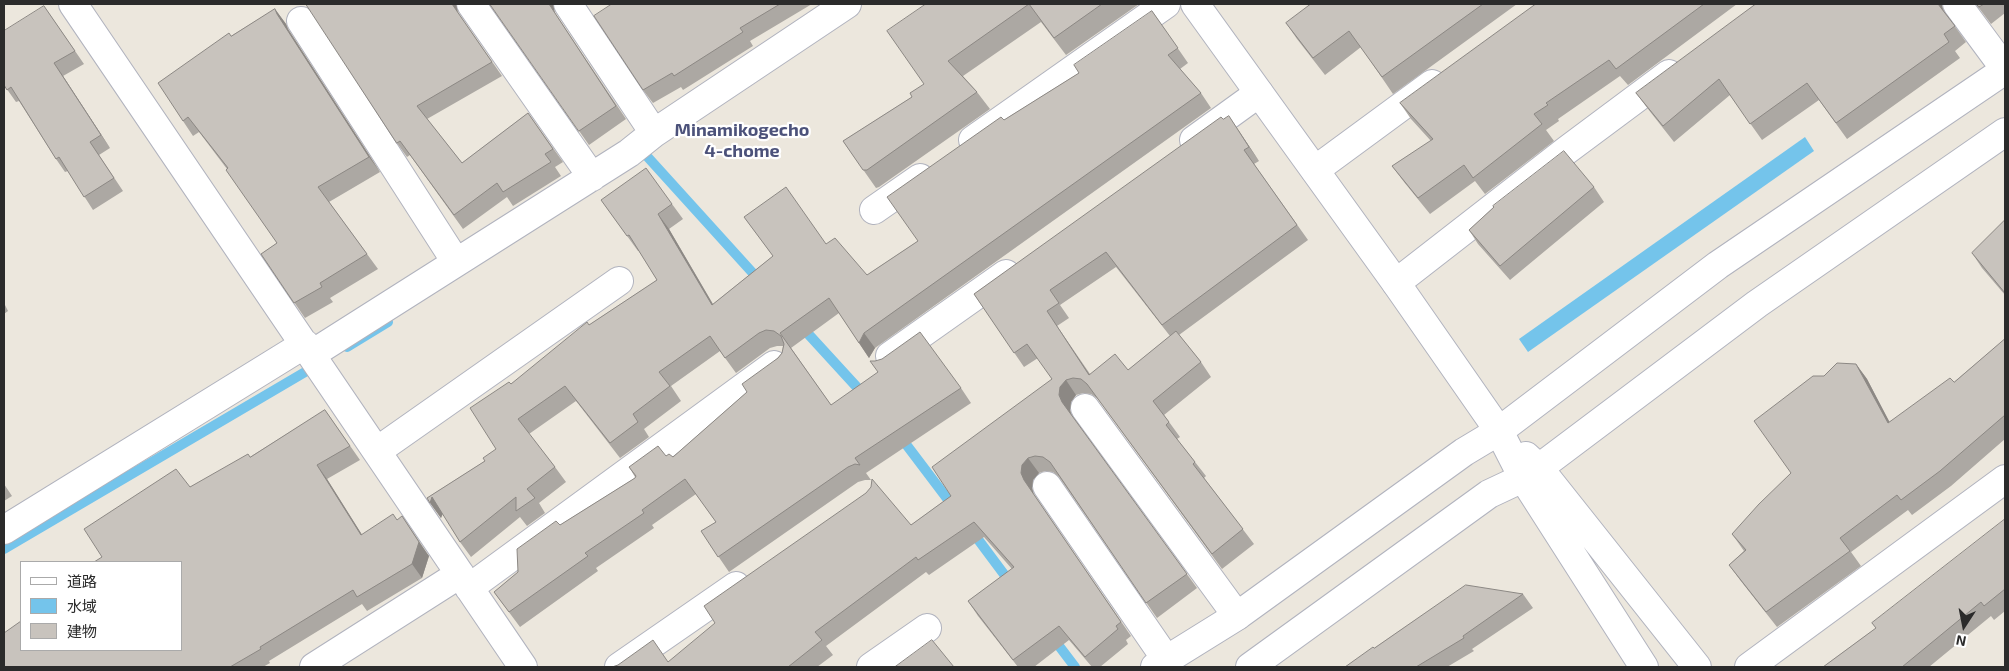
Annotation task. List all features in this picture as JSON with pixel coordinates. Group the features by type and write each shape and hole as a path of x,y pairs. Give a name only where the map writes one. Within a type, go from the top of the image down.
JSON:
{"street":[{"path":"73,4 309,349 523,667"},
{"path":"471,4 592,177"},
{"path":"4,530 456,262 629,153 654,132 847,4"},
{"path":"874,210 1166,4"},
{"path":"1195,4 1396,283 1499,432 1531,473 1697,667"},
{"path":"1047,486 1160,663 1237,616 1464,452 1499,432 1718,265 2005,69 1957,4"},
{"path":"606,9 575,14 654,132"},
{"path":"301,21 456,262"},
{"path":"1396,283 1567,150 1693,56"},
{"path":"1315,170 1449,72"},
{"path":"1176,152 1259,93"},
{"path":"1250,667 1489,494 1531,473 1757,304 2005,132"},
{"path":"884,360 1022,262"},
{"path":"377,450 619,281"},
{"path":"314,667 465,581 780,362"},
{"path":"1085,408 1237,616"},
{"path":"1531,473 1636,664"},
{"path":"1749,667 2005,479"},
{"path":"619,667 755,573"},
{"path":"871,667 926,628"}],"water":[{"path":"1805,137 1814,151 1528,352 1519,339"}],"building":[{"path":"306,4 452,4 492,62 417,106 462,163 528,113 553,149 545,154 551,162 503,192 497,183 454,215 400,141 397,143"},
{"path":"490,4 549,4 616,106 579,131"},
{"path":"612,4 780,4 740,28 743,32 674,76 672,73 643,90 594,16"},
{"path":"926,4 1029,4 948,61 977,92 867,170 863,170 843,141 912,97 910,93 924,84 887,31"},
{"path":"1029,4 1102,4 1054,38"},
{"path":"1311,4 1483,4 1382,77 1349,31 1313,58 1286,23"},
{"path":"1536,4 1704,4 1616,69 1609,60 1546,103 1548,105 1534,114 1542,124 1473,178 1464,165 1418,198 1392,166 1433,139 1400,103"},
{"path":"1756,4 1938,4 1955,26 1944,34 1949,42 1836,123 1807,83 1750,124 1719,79 1663,126 1636,93"},
{"path":"44,6 75,51 54,63 101,135 90,142 114,178 84,197 59,157 56,159 11,87 7,90 4,85 4,31"},
{"path":"275,9 369,157 318,187 367,254 320,283 322,287 294,303 261,254 277,243 226,170 228,168 188,117 183,121 158,83 229,33 231,36"},
{"path":"1152,11 1178,48 1168,55 1201,93 864,333 859,343 829,298 780,333 831,405 878,372 870,361 882,359 920,332 961,388 855,458 860,465 855,464 848,467 718,557 701,531 716,522 685,479 642,510 644,513 585,553 588,556 509,612 494,592 518,572 517,549 556,521 560,525 635,478 636,476 629,467 658,446 666,456 669,454 673,457 747,392 742,384 778,358 782,353 784,344 781,336 774,331 766,330 759,333 725,358 710,336 659,372 670,386 633,414 638,422 610,443 565,386 518,419 555,467 527,489 535,498 516,511 516,497 460,542 432,497 430,503 427,498 485,461 483,458 496,449 470,408 509,382 511,384 587,322 589,325 657,280 629,235 627,236 601,200 646,168 672,204 658,214 712,305 773,256 744,217 786,187 826,244 835,238 867,275 918,241 887,197 1001,117 1004,120 1079,73 1074,65"},
{"path":"1229,116 1249,147 1244,150 1297,225 1162,325 1106,252 1050,290 1059,303 1047,311 1089,375 1115,354 1128,370 1176,331 1201,362 1153,401 1169,422 1166,425 1195,462 1193,464 1243,529 1212,554 1087,384 1081,379 1073,378 1066,380 1060,387 1059,395 1062,402 1187,574 1146,603 1050,462 1043,457 1035,456 1028,458 1022,465 1021,473 1024,480 1121,622 1116,626 1118,629 1085,657 1059,626 1013,660 968,601 1014,567 974,522 918,560 916,557 815,632 822,640 788,667 612,667 618,665 653,640 668,662 715,623 704,606 866,493 871,487 872,479 911,525 951,496 932,467 1052,379 1027,344 1014,353 974,294 1221,117 1223,119"},
{"path":"1564,151 1594,187 1500,266 1469,230 1493,206"},
{"path":"2005,220 2005,293 1972,253"},
{"path":"2005,339 2005,415 1940,471 1901,500 1897,495 1840,538 1850,551 1766,612 1729,565 1746,550 1732,534 1791,473 1754,421 1813,376 1824,376 1837,363 1856,364 1888,423 1950,378 1954,382"},
{"path":"325,410 350,446 317,465 361,535 393,514 397,520 402,516 419,542 412,564 357,597 353,590 230,667 4,667 4,633 20,622 20,651 182,651 182,561 96,561 102,557 84,529 176,469 190,487 248,454 250,457"},
{"path":"2004,520 2005,589 1984,606 1981,602 1902,667 1823,667 1876,628 1872,623"},
{"path":"1466,585 1523,594 1463,636 1464,638 1416,667 1345,667 1373,647"},
{"path":"932,640 954,667 895,667"}],"waterway":[{"path":"638,157 644,153 760,281"},
{"path":"347,347 388,322"},
{"path":"800,325 865,396"},
{"path":"4,549 317,365"},
{"path":"899,435 955,509"},
{"path":"971,530 1012,585"},
{"path":"1053,638 1075,667"}],"district":[{"name":"Minamikogecho 4-chome","path":"742,140"}]}
